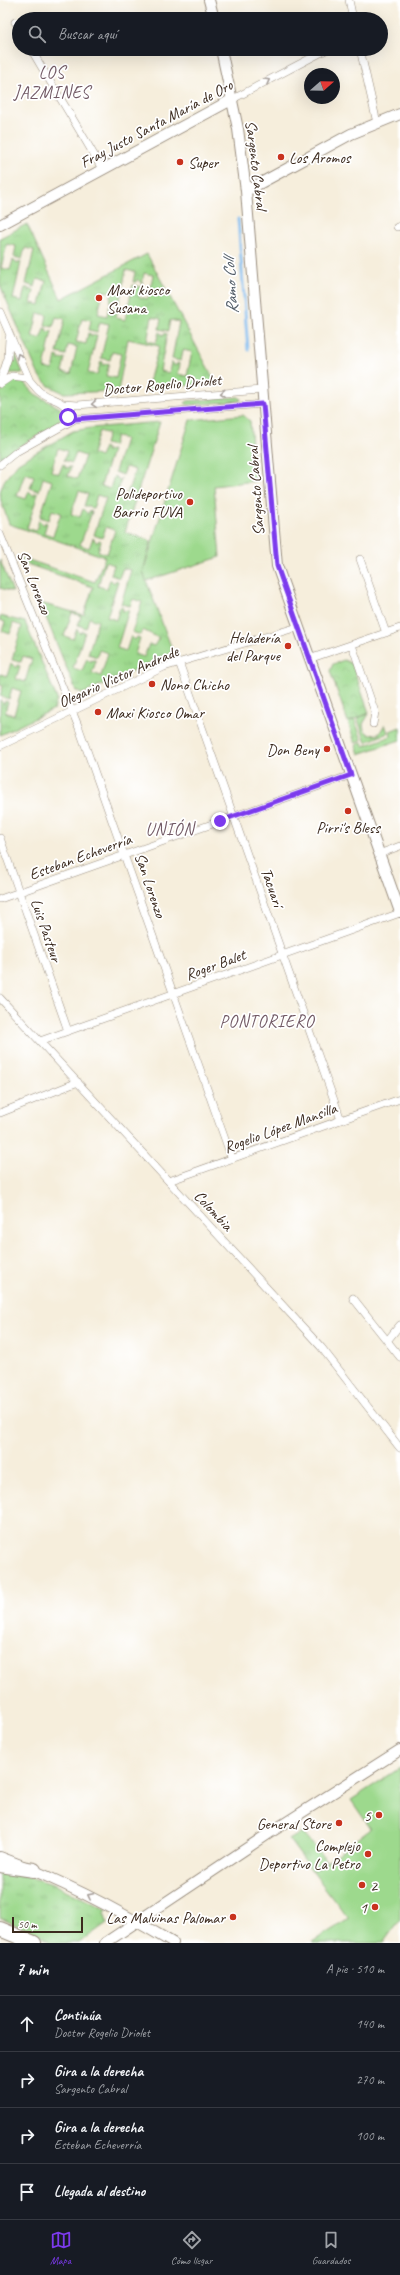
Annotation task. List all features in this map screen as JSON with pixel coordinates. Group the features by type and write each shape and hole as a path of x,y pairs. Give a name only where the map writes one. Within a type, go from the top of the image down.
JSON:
{"highway":[{"path":"0,1865 34,1870"},
{"path":"0,1929 34,1943"}],"main road":[{"path":"209,0 212,12"},
{"name":"Sargento Cabral","path":"223,56 233,99 246,191 276,559 298,627 400,912"},
{"name":"Fray Justo Santa María de Oro","path":"0,225 233,99"},
{"path":"246,191 351,134 400,114"},
{"path":"105,1943 268,1834 400,1750"},
{"path":"0,1857 74,1887 173,1943"}],"street":[{"path":"349,0 352,12"},
{"path":"35,56 58,95 72,114 102,169"},
{"name":"Fray Justo Santa María de Oro","path":"233,99 315,56"},
{"path":"362,56 377,123"},
{"path":"0,312 29,380"},
{"path":"0,383 8,358 8,332"},
{"path":"0,383 12,376 23,376 40,392 64,404 68,412 68,422"},
{"name":"Doctor Rogelio Driolet","path":"64,404 77,405 262,390"},
{"path":"179,397 180,410"},
{"name":"Doctor Rogelio Driolet","path":"0,465 16,452 75,419 263,404"},
{"name":"San Lorenzo","path":"0,534 72,711 125,854 232,1159"},
{"path":"360,559 386,633"},
{"name":"Olegario Victor Andrade","path":"0,746 179,662 298,627"},
{"path":"310,659 400,628"},
{"path":"352,644 374,712 373,724"},
{"name":"Tacuarí","path":"179,662 341,1120"},
{"name":"Esteban Echeverría","path":"0,899 351,775"},
{"name":"Luis Pasteur","path":"0,838 68,1031"},
{"path":"379,854 400,846"},
{"name":"Roger Balet","path":"40,1041 400,912"},
{"name":"Colombia","path":"0,998 168,1182 321,1346 400,1448"},
{"path":"0,1113 78,1082"},
{"name":"Rogelio López Mansilla","path":"168,1182 400,1099"},
{"path":"353,1298 400,1357"},
{"path":"387,1341 400,1324"}],"green space":[{"path":"27,224 61,299 147,254 216,383 147,389 159,346 128,339 118,391 64,393 49,386 39,376 0,285 0,238","holes":["7,244 16,246 14,257 22,259 25,248 34,250 26,284 35,287 37,279 46,281 40,305 31,303 34,290 31,289 29,292 28,288 25,288 22,301 13,299 21,262 19,261 18,264 13,260 10,270 1,268","126,270 135,272 133,282 136,282 137,279 142,284 144,273 153,275 148,299 139,297 141,287 133,285 125,320 116,318 118,308 109,306 107,316 98,314 103,291 112,292 110,303 113,303 114,300 119,304","38,313 47,315 45,325 53,327 56,317 65,319 57,353 66,355 68,345 77,347 71,374 62,372 65,358 58,360 59,357 56,356 53,370 44,368 52,331 46,332 47,329 44,328 41,339 32,337","152,317 161,319 159,329 168,331 170,320 179,322 172,359 181,361 183,350 192,352 187,376 178,374 180,364 177,363 176,366 171,362 169,373 160,371 167,334 164,333 164,336 159,332 156,343 147,341","82,318 91,320 89,330 97,332 100,322 109,324 101,358 110,360 112,352 121,354 116,378 106,376 109,363 103,365 103,362 101,361 97,375 88,373 97,335 91,337 91,334 88,333 86,344 76,342"]},
{"path":"13,349 23,373 7,373"},
{"path":"16,379 22,380 35,394 60,408 63,414 57,424 0,458 0,393 6,383"},
{"path":"239,397 241,399 240,401 188,405 185,403 188,401"},
{"name":"Polideportivo Barrio FUVA","path":"243,415 250,421 255,481 214,486 220,557 146,581 143,572 190,420"},
{"path":"160,422 125,532 151,541 143,572 173,652 82,694 76,691 40,603 84,615 93,587 24,563 22,558 95,582 105,557 9,524 1,501 0,492 4,481 18,463 73,431","holes":["99,431 108,434 105,444 113,446 116,436 125,439 115,472 123,475 126,467 135,470 127,494 118,491 121,478 119,480 114,476 110,489 101,486 112,450 106,451 106,448 104,447 100,457 92,454","58,448 67,451 64,460 72,463 76,453 85,456 77,479 68,476 71,467 65,468 65,465 63,464 59,474 51,471","25,473 34,476 30,488 39,491 43,478 52,481 40,517 49,520 52,510 61,513 53,536 44,533 47,523 45,522 44,525 39,520 36,531 27,528 38,494 35,493 34,496 29,491 26,499 17,496","79,491 88,494 84,506 90,506 93,509 97,495 106,498 94,535 102,538 106,527 115,530 107,554 98,551 101,541 99,540 97,543 93,538 89,548 80,545 92,512 89,511 88,514 83,509 80,517 71,514","105,562 114,565 111,575 119,578 123,568 131,570 121,604 130,606 133,599 142,602 132,632 141,635 143,630 159,638 154,646 149,644 144,657 135,654 140,638 137,637 135,640 131,636 126,651 117,648 129,610 122,611 123,608 120,607 116,620 107,617 118,581 116,580 114,583 110,579 107,589 98,586","72,613 81,616 78,625 86,628 89,618 98,621 88,654 97,657 99,650 108,653 101,676 92,673 96,661 92,659 91,662 87,658 82,671 73,668 85,632 82,631 80,633 77,629 73,639 64,636"]},
{"path":"0,560 13,592 0,588"},
{"path":"0,616 25,622 57,699 54,709 0,735 0,700 4,704 5,701 8,702 5,712 14,715 21,691 12,688 9,699 0,696 3,686 0,685 0,674 7,676 11,663 16,668 17,665 20,666 16,679 25,682 32,659 23,656 21,662 12,660 22,626 13,623 10,634 2,631 5,622 0,620"},
{"path":"344,660 352,664 369,713 348,722 330,671 333,664"},
{"path":"369,714 363,724 364,730 370,735 379,734 385,724 388,733 366,742 357,718"},
{"path":"355,720 362,740 355,743 348,722"},
{"path":"400,727 400,740 359,754 356,745 362,742 364,746 391,736 390,731"},
{"name":"Complejo Deportivo La Petro","path":"400,1768 400,1920 383,1943 313,1943 312,1942 349,1919 313,1872 371,1829 351,1800"},
{"path":"302,1832 327,1861 313,1872 289,1840"},
{"path":"0,1869 53,1884 107,1910 105,1914 107,1923 79,1943 53,1943 37,1934 0,1918"}],"waterway":[{"name":"Ramo Coll","path":"238,219 248,350"}],"place":[{"name":"Los Aromos","path":"281,157"},
{"name":"Super","path":"180,162"},
{"name":"Maxi kiosco Susana","path":"99,298"},
{"name":"Polideportivo Barrio FUVA","path":"190,502"},
{"name":"Heladería del Parque","path":"288,646"},
{"name":"Nono Chicho","path":"152,684"},
{"name":"Maxi Kiosco Omar","path":"98,712"},
{"name":"Don Beny","path":"327,749"},
{"name":"Pirri's Bless","path":"348,811"},
{"name":"5","path":"379,1815"},
{"name":"General Store","path":"339,1823"},
{"name":"Complejo Deportivo La Petro","path":"368,1854"},
{"name":"2","path":"362,1885"},
{"name":"1","path":"375,1907"},
{"name":"Las Malvinas Palomar","path":"233,1917"}],"district":[{"name":"LOS JAZMINES","path":"52,82"},
{"name":"UNIÓN","path":"170,829"},
{"name":"PONTORIERO","path":"267,1021"}],"route":[{"path":"68,417 68,422 75,419 263,404 275,552 278,572 351,775 220,821"}]}
